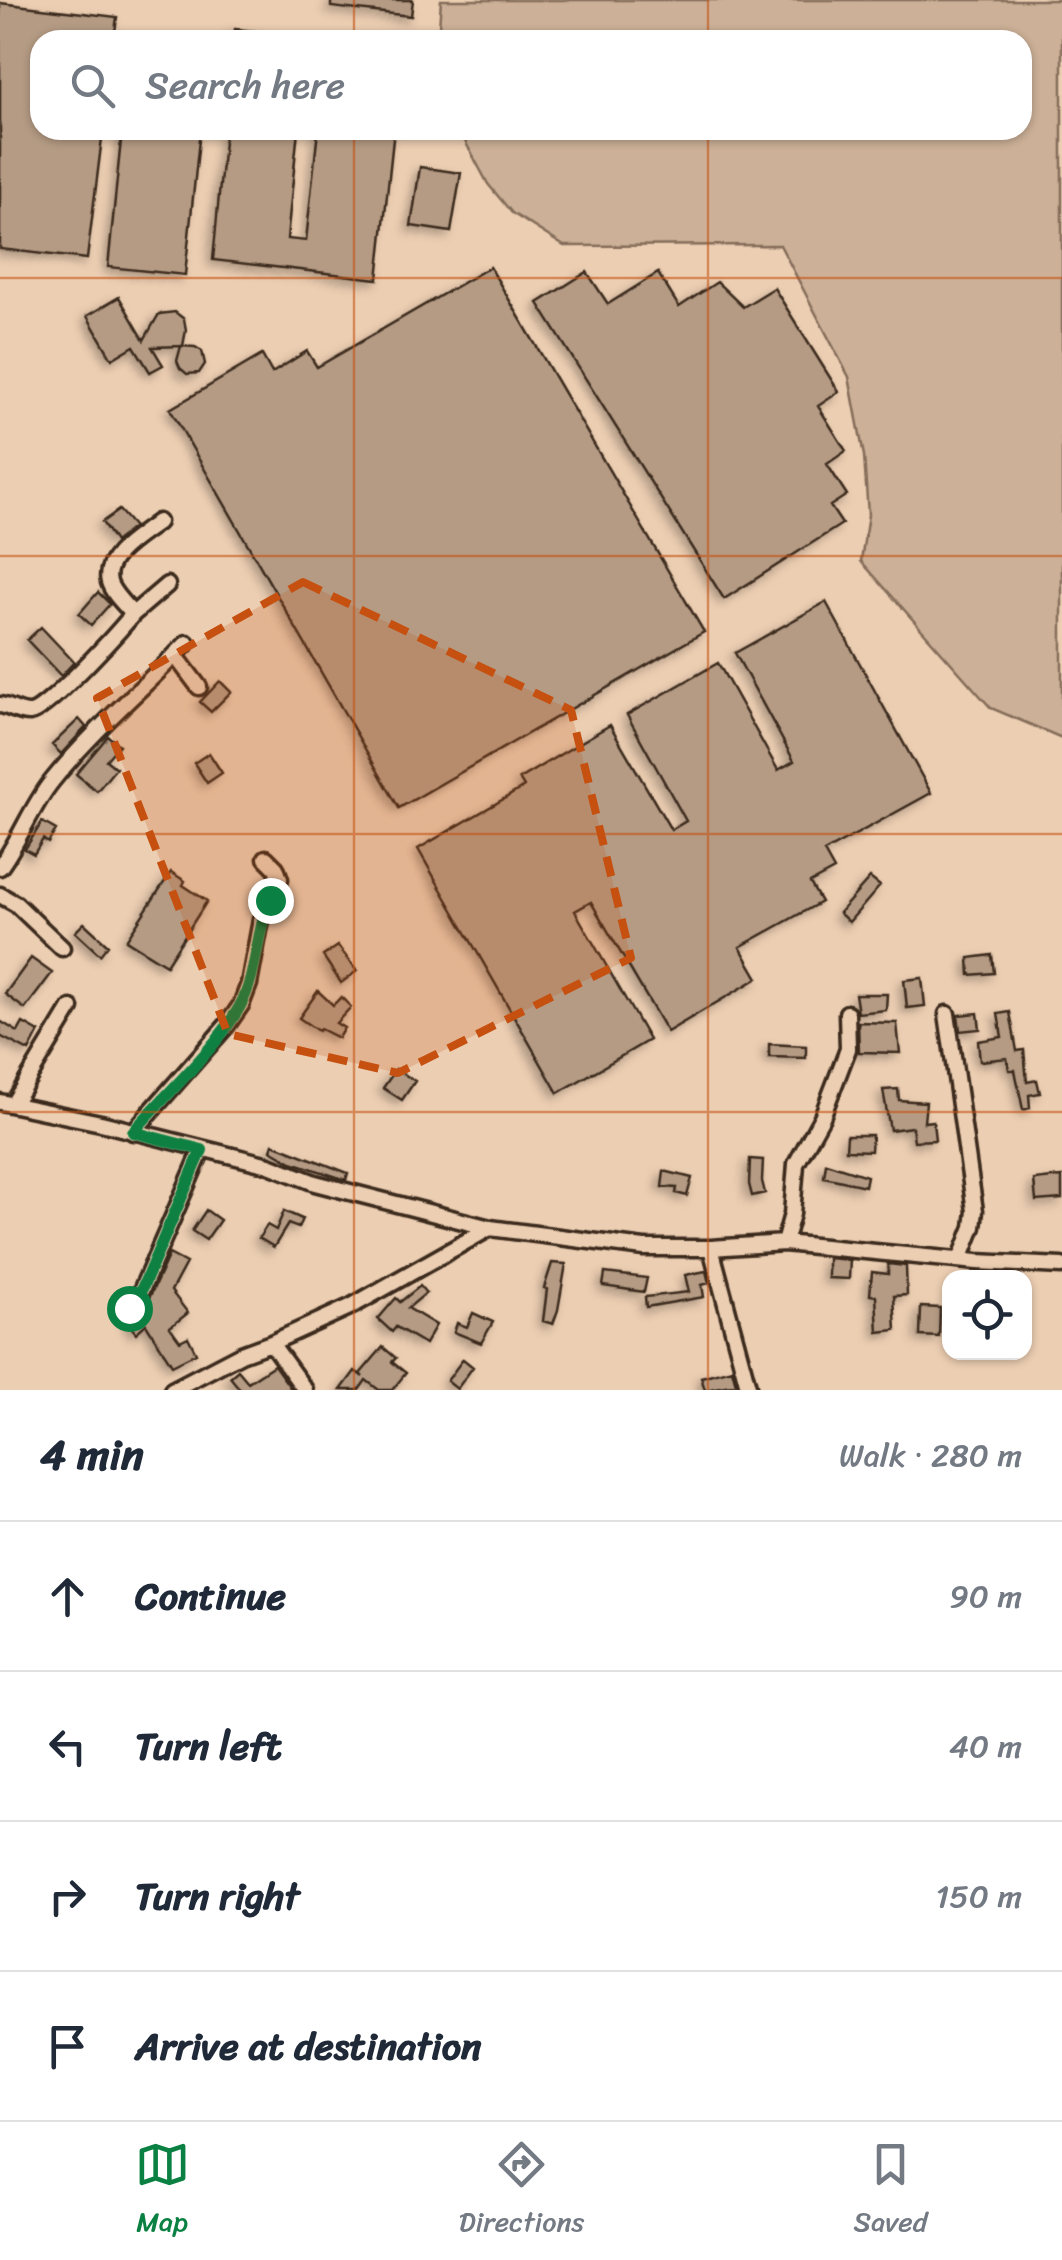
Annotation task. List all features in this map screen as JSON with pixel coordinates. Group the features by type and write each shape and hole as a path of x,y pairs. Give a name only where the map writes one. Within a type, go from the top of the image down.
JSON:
{"street":[{"path":"133,614 113,590 108,572 120,553 158,522"},
{"path":"0,704 28,714 34,712 56,695 133,614 168,586"},
{"path":"0,866 50,784 107,718 187,643"},
{"path":"175,655 199,687"},
{"path":"133,1132 241,1005 261,920 280,879 266,858"},
{"path":"0,895 16,904 62,948"},
{"path":"71,1008 7,1103 269,1165 315,1183 490,1228 644,1248 784,1243 1062,1266"},
{"path":"784,1243 792,1214 796,1164 822,1117 848,1049 847,1013"},
{"path":"948,1014 975,1211 960,1260"},
{"path":"129,1308 137,1300 173,1224 202,1150"},
{"path":"172,1390 241,1354 352,1306 490,1228"},
{"path":"711,1248 749,1390"},
{"path":"271,1343 305,1390"}],"highlighted area":[{"path":"303,582 571,710 631,958 398,1073 228,1034 97,698"}],"shaded area":[{"path":"441,0 1062,0 1062,738 991,708 861,561 868,515 864,456 849,377 780,245 564,246 512,213 488,184 464,140 1032,140 1032,30 439,30"}],"building":[{"path":"331,0 413,0 411,16 331,7"},
{"path":"0,3 117,17 115,30 30,30 30,140 102,140 87,259 0,249"},
{"path":"121,140 199,140 185,275 108,267"},
{"path":"224,140 297,140 287,239 306,241 317,140 393,140 378,279 213,260"},
{"path":"420,167 461,173 451,232 411,226"},
{"path":"490,267 704,632 399,808 170,409 262,355 272,373 307,351 317,367"},
{"path":"587,272 608,304 658,273 679,307 717,282 743,307 774,288 839,392 818,406 846,451 827,464 847,495 830,506 842,524 724,599 538,303"},
{"path":"119,297 144,340 159,314 175,312 184,319 183,346 152,347 163,365 150,372 134,346 112,359 87,316"},
{"path":"181,346 202,351 205,364 199,373 187,374 180,368 177,361"},
{"path":"119,510 134,527 115,542 102,522"},
{"path":"98,592 110,604 91,625 79,614"},
{"path":"826,602 931,793 824,852 834,870 810,883 821,902 740,947 758,978 667,1032 591,902 575,911 649,1040 558,1093 418,849 524,787 519,779 610,725 671,830 686,821 627,715 718,663 778,770 794,761 735,653"},
{"path":"41,627 74,662 61,676 27,640"},
{"path":"220,681 231,692 211,712 200,702"},
{"path":"79,719 86,727 61,754 52,745"},
{"path":"108,736 119,745 106,760 116,768 97,791 76,774"},
{"path":"209,753 222,773 207,783 194,763"},
{"path":"42,822 56,830 48,843 43,839 34,854 25,849"},
{"path":"171,872 207,901 166,965 126,940"},
{"path":"870,878 880,886 849,922 839,913"},
{"path":"84,923 108,945 100,955 75,932"},
{"path":"338,946 357,971 341,983 323,956"},
{"path":"992,955 994,973 970,975 969,958"},
{"path":"31,958 52,973 25,1009 5,994"},
{"path":"922,978 925,1006 907,1008 904,980"},
{"path":"318,991 333,1005 341,997 351,1007 336,1023 344,1028 338,1038 299,1018"},
{"path":"855,994 887,994 886,1010 858,1013"},
{"path":"1010,1012 1017,1051 1024,1050 1027,1082 1037,1080 1040,1093 1029,1095 1030,1108 1023,1110 1015,1070 1009,1070 1007,1058 980,1061 978,1041 1002,1037 998,1014"},
{"path":"978,1013 980,1029 960,1031 958,1015"},
{"path":"0,1021 18,1032 23,1023 39,1032 29,1051 0,1036"},
{"path":"858,1022 897,1023 900,1053 859,1052"},
{"path":"769,1044 806,1046 806,1058 769,1057"},
{"path":"396,1069 415,1081 402,1100 383,1088"},
{"path":"898,1089 899,1100 926,1102 924,1122 933,1121 935,1140 914,1141 912,1127 890,1130 883,1090"},
{"path":"847,1135 872,1135 871,1151 846,1150"},
{"path":"273,1144 348,1173 346,1180 292,1162 271,1150"},
{"path":"750,1159 763,1160 765,1193 752,1196"},
{"path":"826,1163 867,1176 865,1186 824,1177"},
{"path":"664,1171 692,1178 687,1196 676,1193 677,1188 662,1187"},
{"path":"1062,1177 1062,1199 1036,1201 1034,1180"},
{"path":"206,1210 220,1220 206,1240 192,1231"},
{"path":"284,1211 302,1219 298,1228 288,1224 274,1247 259,1238 267,1225 276,1230"},
{"path":"169,1254 186,1263 171,1291 188,1313 170,1327 180,1341 188,1337 196,1353 172,1365 146,1324 136,1333 126,1321 146,1305"},
{"path":"828,1258 850,1260 849,1279 828,1278"},
{"path":"552,1263 566,1264 553,1324 543,1321 547,1289 544,1288"},
{"path":"888,1264 906,1266 907,1295 894,1296 896,1330 878,1332 876,1296 870,1295 872,1272 888,1274"},
{"path":"706,1271 709,1283 702,1285 704,1297 646,1307 645,1297 689,1292 685,1275"},
{"path":"605,1273 647,1278 644,1292 603,1286"},
{"path":"420,1286 426,1293 408,1308 436,1325 425,1344 396,1327 392,1332 378,1319 396,1298 400,1302"},
{"path":"921,1307 940,1308 939,1337 920,1336"},
{"path":"473,1313 493,1322 481,1343 454,1332 457,1323 467,1327"},
{"path":"383,1347 396,1358 392,1362 406,1373 392,1390 379,1390 366,1380 359,1390 341,1390 355,1371 363,1377 360,1374"},
{"path":"463,1359 473,1367 457,1389 447,1381"},
{"path":"274,1365 292,1390 237,1390 230,1377 238,1370 248,1382"},
{"path":"732,1369 736,1384 705,1390 701,1377"}],"route":[{"path":"129,1308 137,1300 173,1224 202,1150 133,1132 241,1005 261,920 270,900"}]}
